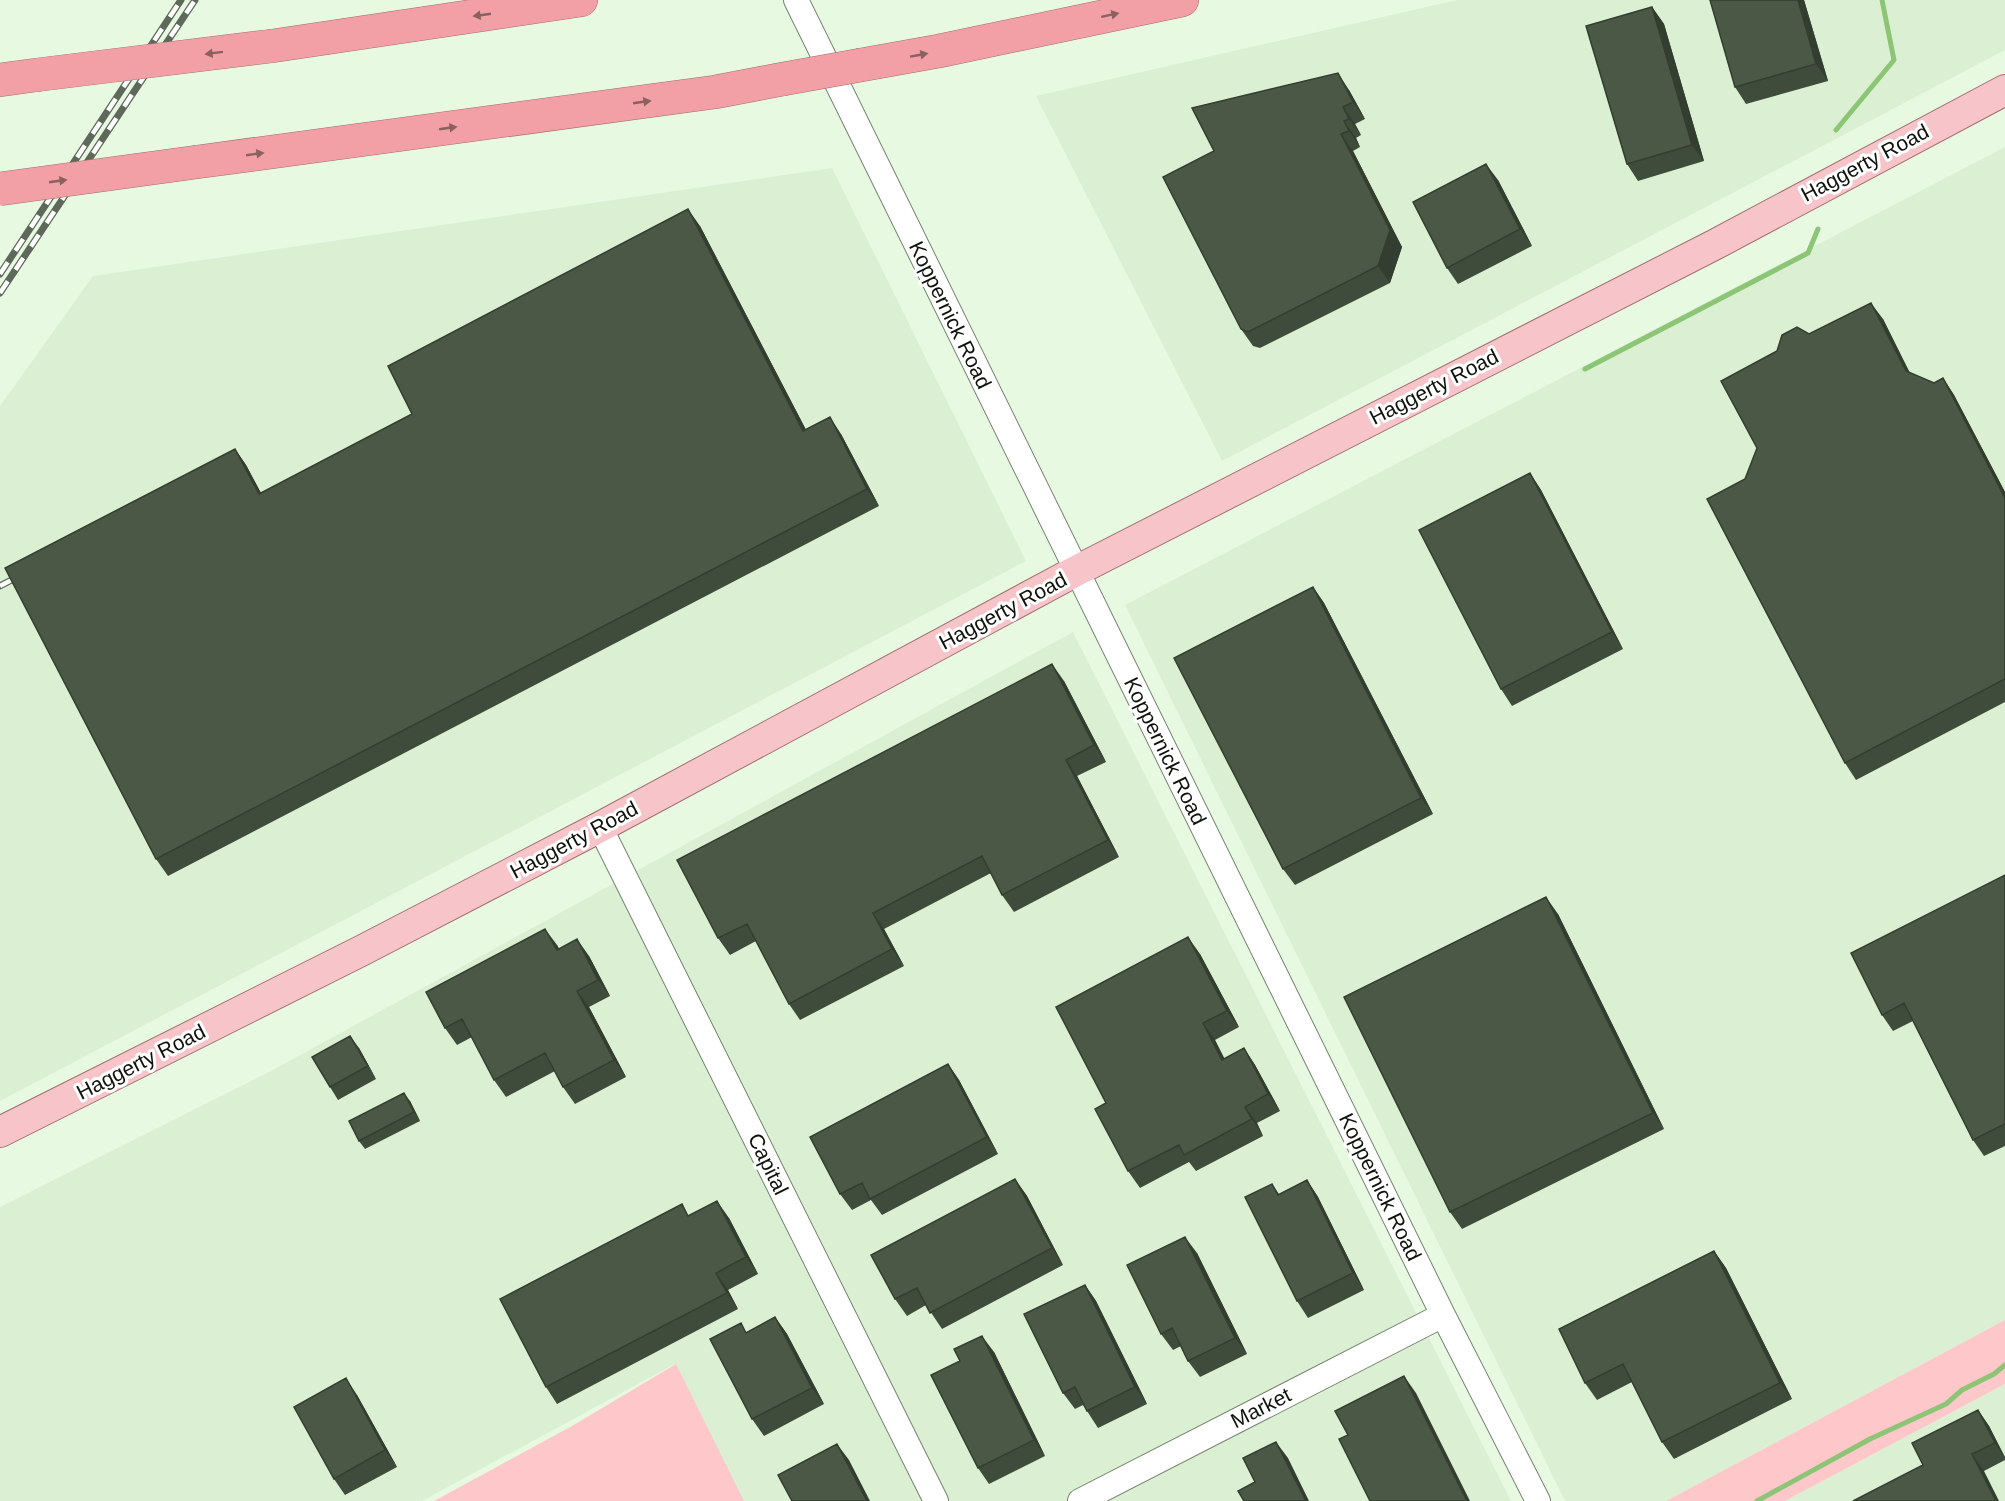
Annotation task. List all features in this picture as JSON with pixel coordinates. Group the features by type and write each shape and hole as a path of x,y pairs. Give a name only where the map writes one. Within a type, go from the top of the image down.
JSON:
{"highway":[{"path":"0,80 272,46 581,0"},
{"path":"0,189 715,92 939,51 1182,0"}],"main road":[{"name":"Haggerty Road","path":"0,1132 217,1024 600,827 1076,571 1714,245 2005,90"}],"street":[{"name":"Koppernick Road","path":"795,0 1443,1315 1538,1501"},
{"name":"Capital","path":"600,827 936,1501"},
{"name":"Market","path":"1080,1501 1443,1315"}],"shaded area":[{"path":"1457,0 2005,0 2005,50 1222,461 1036,96"},
{"path":"2005,147 2005,1320 1666,1501 1565,1501 1125,605"},
{"path":"832,168 1026,561 0,1101 0,406 93,276"},
{"path":"1073,632 1511,1501 743,1501 675,1364 422,1501 0,1501 0,1207 271,1071"},
{"path":"2005,1320 2005,1384 1785,1501 1666,1501"},
{"path":"676,1364 744,1501 434,1501 572,1426"},
{"path":"2005,1384 2005,1501 1785,1501"}],"building":[{"path":"1710,0 1798,0 1816,64 1735,87"},
{"path":"1652,7 1692,145 1627,164 1586,26"},
{"path":"1338,73 1353,102 1343,107 1349,119 1344,121 1349,131 1341,134 1390,230 1378,266 1248,332 1241,329 1163,177 1214,151 1192,108"},
{"path":"1486,164 1520,229 1447,268 1413,202"},
{"path":"688,209 803,431 830,417 867,489 156,859 5,568 235,449 259,494 412,414 388,366"},
{"path":"1871,303 1906,371 1934,383 1943,378 2005,498 2005,679 1845,763 1707,499 1745,479 1757,448 1721,381 1777,351 1782,335 1797,327 1809,334"},
{"path":"1530,473 1612,632 1501,689 1419,530"},
{"path":"1313,587 1421,798 1283,869 1174,658"},
{"path":"1052,664 1094,745 1066,760 1108,840 1002,895 982,856 873,913 892,949 789,1004 747,924 718,938 677,860"},
{"path":"2005,875 2005,1124 1973,1140 1904,1003 1882,1015 1851,953"},
{"path":"1546,897 1653,1113 1450,1212 1344,997"},
{"path":"545,929 557,950 577,939 598,980 577,991 614,1060 563,1087 545,1053 494,1080 462,1019 445,1028 426,992"},
{"path":"1188,937 1227,1011 1203,1023 1222,1060 1244,1048 1268,1094 1245,1107 1252,1119 1184,1155 1179,1145 1128,1171 1095,1109 1106,1103 1056,1007"},
{"path":"350,1036 368,1066 330,1087 312,1057"},
{"path":"948,1064 987,1137 870,1199 862,1183 840,1194 810,1137"},
{"path":"404,1093 414,1112 359,1141 349,1121"},
{"path":"1015,1179 1052,1248 930,1313 917,1288 895,1299 871,1255"},
{"path":"1307,1180 1353,1273 1297,1301 1245,1197 1272,1184 1278,1195"},
{"path":"717,1201 746,1257 716,1273 727,1293 546,1387 500,1299 682,1204 688,1216"},
{"path":"1185,1237 1235,1338 1188,1361 1172,1328 1161,1334 1127,1265"},
{"path":"1714,1251 1780,1383 1662,1442 1623,1364 1585,1383 1559,1329"},
{"path":"1085,1285 1135,1387 1087,1411 1075,1387 1063,1393 1024,1314"},
{"path":"775,1317 812,1388 752,1419 710,1339 741,1323 746,1333"},
{"path":"982,1336 1034,1440 978,1468 931,1375 960,1361 954,1349"},
{"path":"1404,1376 1467,1501 1370,1501 1339,1439 1348,1435 1335,1411"},
{"path":"346,1378 385,1450 334,1479 294,1407"},
{"path":"1978,1410 1995,1443 1972,1454 1996,1501 1853,1501 1923,1465 1912,1443"},
{"path":"1276,1442 1306,1501 1244,1501 1238,1491 1255,1482 1243,1458"},
{"path":"837,1444 867,1501 792,1501 778,1475"}],"waterway":[{"path":"1836,130 1894,60 1882,0"},
{"path":"1585,369 1808,253 1818,229"},
{"path":"1757,1501 1870,1439 1946,1404 1962,1390 1994,1374 2005,1365"}],"railway":[{"path":"0,274 181,0"},
{"path":"0,293 195,0"},
{"path":"0,586 27,572"}]}
